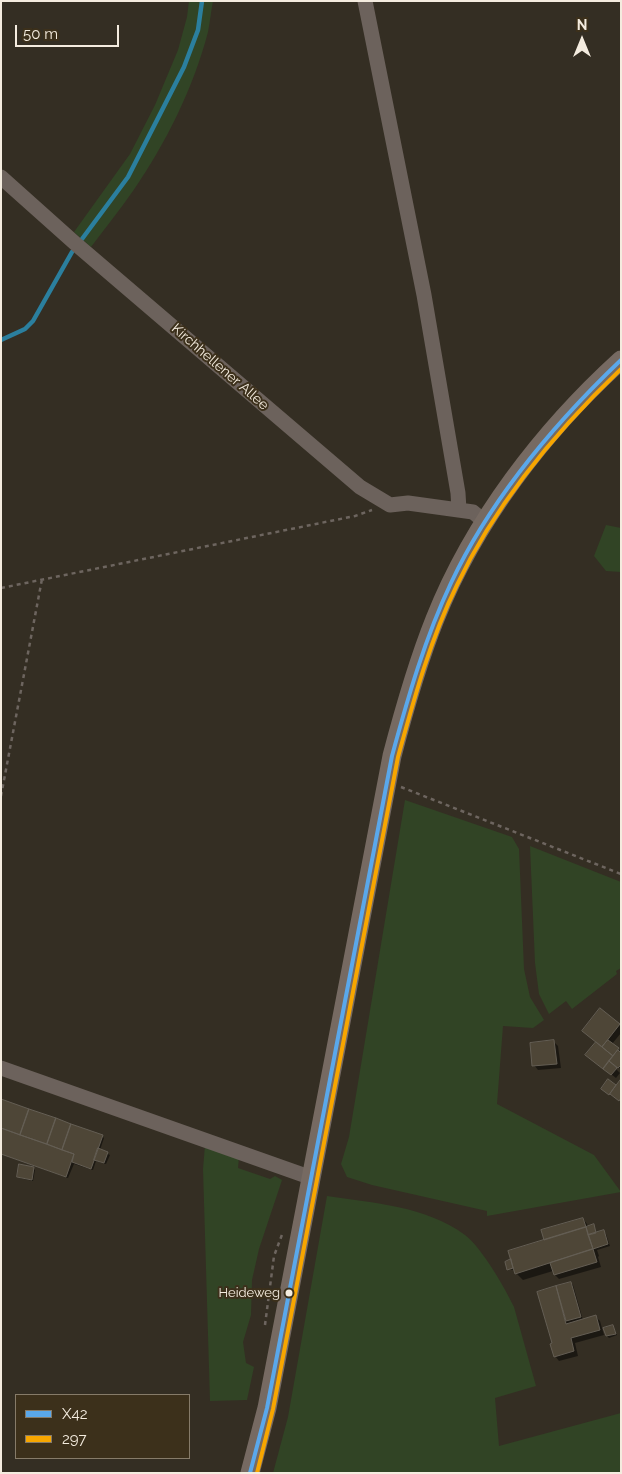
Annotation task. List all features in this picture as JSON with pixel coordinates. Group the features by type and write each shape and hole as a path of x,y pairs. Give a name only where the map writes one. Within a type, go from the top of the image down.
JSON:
{"main road":[{"path":"250,1473 267,1408 386,782 415,674 436,618 461,563 485,522 517,475 561,419 621,360"}],"street":[{"path":"364,1 424,295 458,493 459,510"},
{"name":"Kirchhellener Allee","path":"1,177 360,486 390,505"},
{"path":"390,505 408,503 473,512 485,522"},
{"path":"1,1068 312,1178"}],"path":[{"path":"1,588 355,516 390,505"},
{"path":"1,796 42,579"},
{"path":"386,782 621,874"}],"green space":[{"path":"189,1 213,1 208,32 195,74 157,154 128,198 91,247 74,232 130,154 155,105 178,50 187,17"},
{"path":"606,525 621,528 621,572 606,571 594,556"},
{"path":"405,800 512,837 519,849 524,969 530,997 544,1020 533,1028 503,1026 497,1104 594,1155 621,1192 487,1216 487,1211 372,1185 347,1177 341,1164 349,1137"},
{"path":"530,846 621,882 621,968 616,971 617,974 572,1009 566,1001 549,1014 539,994 535,963"},
{"path":"205,1145 239,1157 238,1168 270,1179 275,1176 282,1180 259,1249 252,1280 251,1315 243,1342 246,1363 254,1367 247,1400 210,1401 203,1169"},
{"path":"327,1196 399,1207 416,1212 450,1225 472,1241 492,1269 514,1307 536,1386 495,1398 499,1446 621,1413 621,1473 273,1473 288,1417"}],"building":[{"path":"600,1008 620,1024 602,1047 582,1031"},
{"path":"554,1040 557,1064 532,1066 530,1043"},
{"path":"608,1040 619,1048 613,1056 602,1047"},
{"path":"596,1042 613,1056 603,1069 585,1055"},
{"path":"618,1050 621,1053 621,1065 618,1068 609,1061"},
{"path":"609,1061 617,1068 611,1075 603,1069"},
{"path":"608,1079 616,1085 609,1095 601,1089"},
{"path":"621,1079 621,1098 619,1101 610,1094"},
{"path":"1,1099 29,1109 20,1135 1,1128"},
{"path":"29,1109 56,1118 47,1144 20,1135"},
{"path":"56,1118 71,1124 62,1150 47,1144"},
{"path":"71,1124 103,1135 91,1169 72,1162 74,1154 62,1150"},
{"path":"1,1128 74,1154 66,1177 1,1154"},
{"path":"98,1148 108,1152 104,1163 94,1160"},
{"path":"19,1164 34,1167 32,1180 17,1177"},
{"path":"583,1218 586,1227 544,1240 541,1230"},
{"path":"594,1224 596,1233 588,1235 586,1227"},
{"path":"586,1227 593,1249 515,1274 508,1251"},
{"path":"604,1230 608,1244 593,1249 588,1235"},
{"path":"593,1249 597,1262 554,1275 550,1263"},
{"path":"511,1259 513,1268 507,1270 505,1262"},
{"path":"571,1282 581,1317 566,1321 556,1286"},
{"path":"556,1286 566,1324 596,1315 600,1330 571,1338 574,1351 554,1357 550,1344 552,1343 537,1292"},
{"path":"613,1325 616,1334 606,1336 603,1328"}],"waterway":[{"path":"82,239 128,177 184,67 198,30 202,1"},
{"path":"1,340 25,329 33,321 72,252"}],"transit line":[{"name":"X42","path":"250,1473 267,1408 392,756 418,668 433,625 451,583 485,521 504,492 571,410 621,360"},
{"name":"297","path":"257,1473 273,1409 398,757 423,670 457,585 490,526 509,497 550,443 621,369"}],"place":[{"name":"Heideweg","path":"289,1293"}]}
